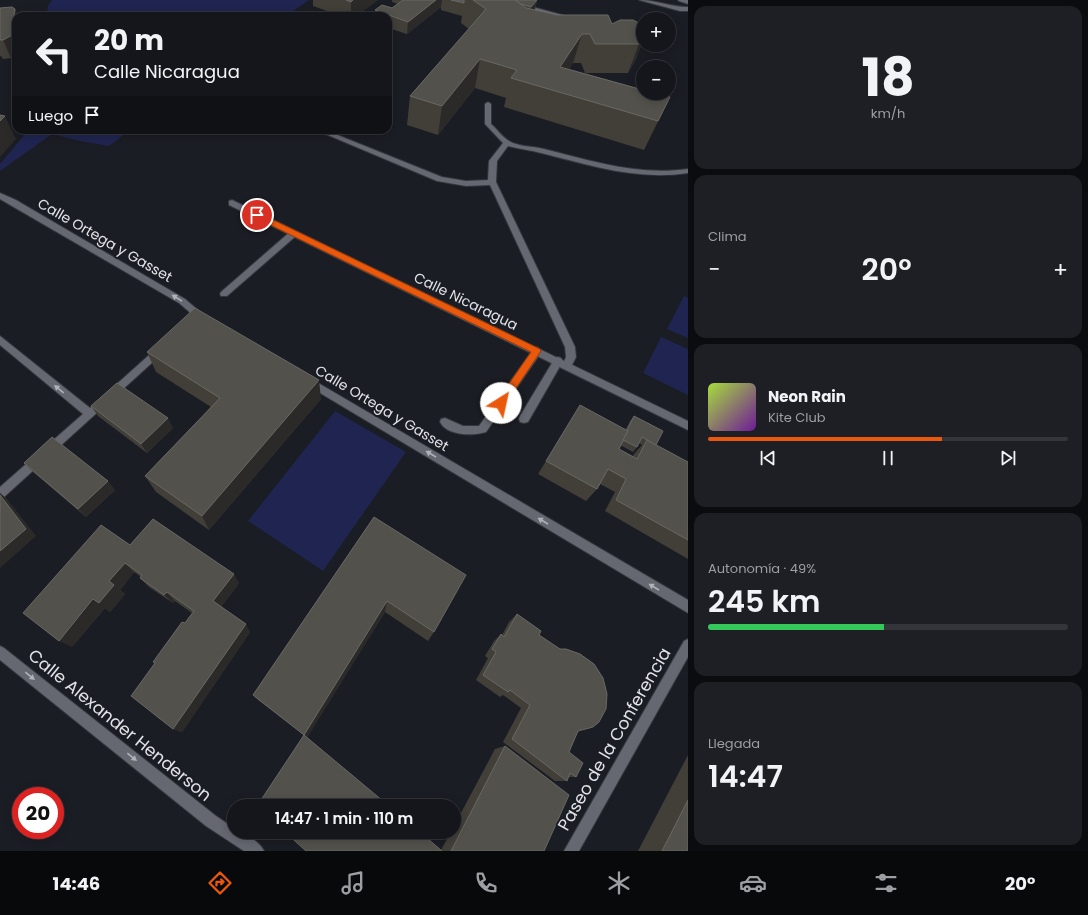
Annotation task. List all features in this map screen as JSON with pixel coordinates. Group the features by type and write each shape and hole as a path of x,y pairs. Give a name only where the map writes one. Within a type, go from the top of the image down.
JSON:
{"street":[{"path":"500,0 581,21"},
{"path":"642,0 680,9 688,9"},
{"path":"681,0 688,2"},
{"path":"488,104 488,124 507,143 543,151 577,162 622,170 656,173 688,171"},
{"path":"329,134 440,179 456,184 475,185 492,182"},
{"path":"507,143 493,161 492,182 570,347 571,357 567,366"},
{"name":"Calle Ortega y Gasset","path":"0,196 13,202 182,301 197,319 213,324"},
{"name":"Calle Nicaragua","path":"232,203 558,361 688,426"},
{"path":"224,294 294,233"},
{"path":"0,340 89,413"},
{"path":"0,494 170,342"},
{"path":"445,422 460,430 471,432 482,430 537,351"},
{"path":"524,419 558,361"},
{"name":"Calle Ortega y Gasset","path":"301,377 688,607"},
{"name":"Paseo de la Conferencia","path":"572,851 688,645"},
{"name":"Calle Alexander Henderson","path":"0,652 211,821 258,851"}],"shaded area":[{"path":"52,0 309,0 292,12 47,12 48,6"},
{"path":"25,134 52,134 0,171 0,164"},
{"path":"52,134 125,134 109,146"},
{"path":"684,296 688,298 688,338 667,329"},
{"path":"661,337 688,349 688,395 643,373"},
{"path":"335,411 406,452 323,571 248,521"}],"building":[{"path":"403,0 436,0 408,22 392,16 392,12 380,12 375,10 382,5 392,8"},
{"path":"451,0 464,0 464,3"},
{"path":"473,0 515,0 526,8 557,15 608,15 612,24 620,20 633,20 636,22 636,44 595,44 590,34 582,34 560,67 636,88 636,100 668,100 658,121 511,78 517,70 480,59 442,106 410,96 486,9"},
{"path":"515,0 537,0 531,7 521,4"},
{"path":"12,7 15,9 14,12 12,12 12,35 3,40 0,40 0,8"},
{"path":"0,115 5,116 0,121"},
{"path":"195,308 319,380 202,516 145,476 220,398 147,352"},
{"path":"117,383 168,418 141,444 91,406"},
{"path":"580,405 628,431 619,449 637,459 647,440 688,462 688,540 616,500 626,479 608,469 597,489 546,461"},
{"path":"634,416 663,431 656,445 642,437 637,447 623,440"},
{"path":"52,437 108,481 78,509 24,463"},
{"path":"0,495 26,529 0,551"},
{"path":"374,517 466,575 434,632 387,601 304,735 253,695"},
{"path":"153,519 234,574 213,601 246,624 173,729 131,696 182,622 185,623 194,611 167,592 164,595 140,578 142,575 125,563 109,581 114,585 99,603 93,599 59,641 23,613 101,525 130,545"},
{"path":"517,614 541,631 539,635 560,649 566,649 580,654 594,664 603,678 607,694 606,709 599,722 593,727 578,731 569,752 583,763 576,777 570,773 567,781 512,739 530,705 510,690 508,692 483,675 496,652 492,649 501,634 504,637"},
{"path":"304,735 381,799 262,799"},
{"path":"505,746 569,795 544,851 451,851 457,839 461,839 461,832"},
{"path":"688,800 688,851 662,851"},
{"path":"293,839 428,839 442,851 306,851"}],"route":[{"path":"257,215 537,351 501,403"}]}
